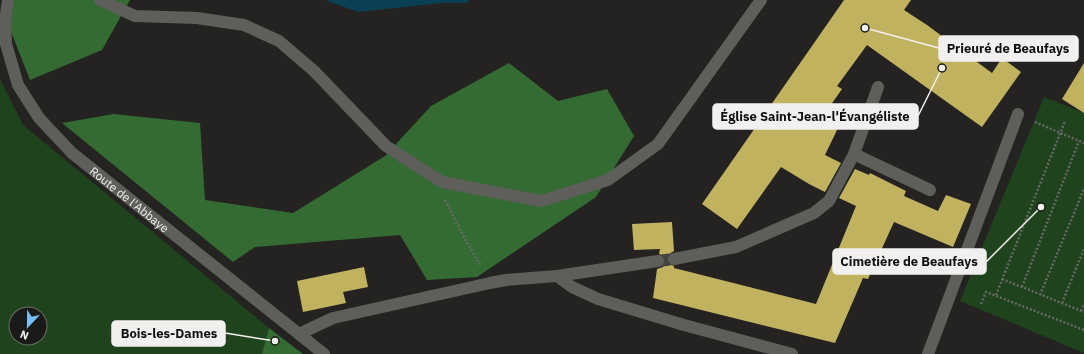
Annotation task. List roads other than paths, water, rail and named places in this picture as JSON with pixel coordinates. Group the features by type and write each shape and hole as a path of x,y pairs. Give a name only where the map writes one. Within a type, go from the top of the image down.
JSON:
{"street":[{"name":"Route de l'Abbaye","path":"8,0 6,44 18,85 39,118 72,153 324,354"},
{"path":"100,0 135,16 198,18 244,25 279,41 314,71 386,146 442,182 542,201 608,180 658,144 761,0"},
{"path":"674,259 736,248 814,213 829,201 854,154 878,87"},
{"path":"928,354 1018,114"},
{"path":"854,154 930,190"},
{"path":"299,334 333,318 490,283 557,276 658,261"},
{"path":"557,276 572,287 598,299 684,325 792,354"}],"water":[{"path":"325,0 470,0 466,3 441,3 358,12"}],"tunnel":[{"path":"658,261 674,259"}],"place":[{"name":"Prieuré de Beaufays","path":"865,28"},
{"name":"Église Saint-Jean-l'Évangéliste","path":"942,68"},
{"name":"Cimetière de Beaufays","path":"1041,207"},
{"name":"Bois-les-Dames","path":"275,341"}]}
